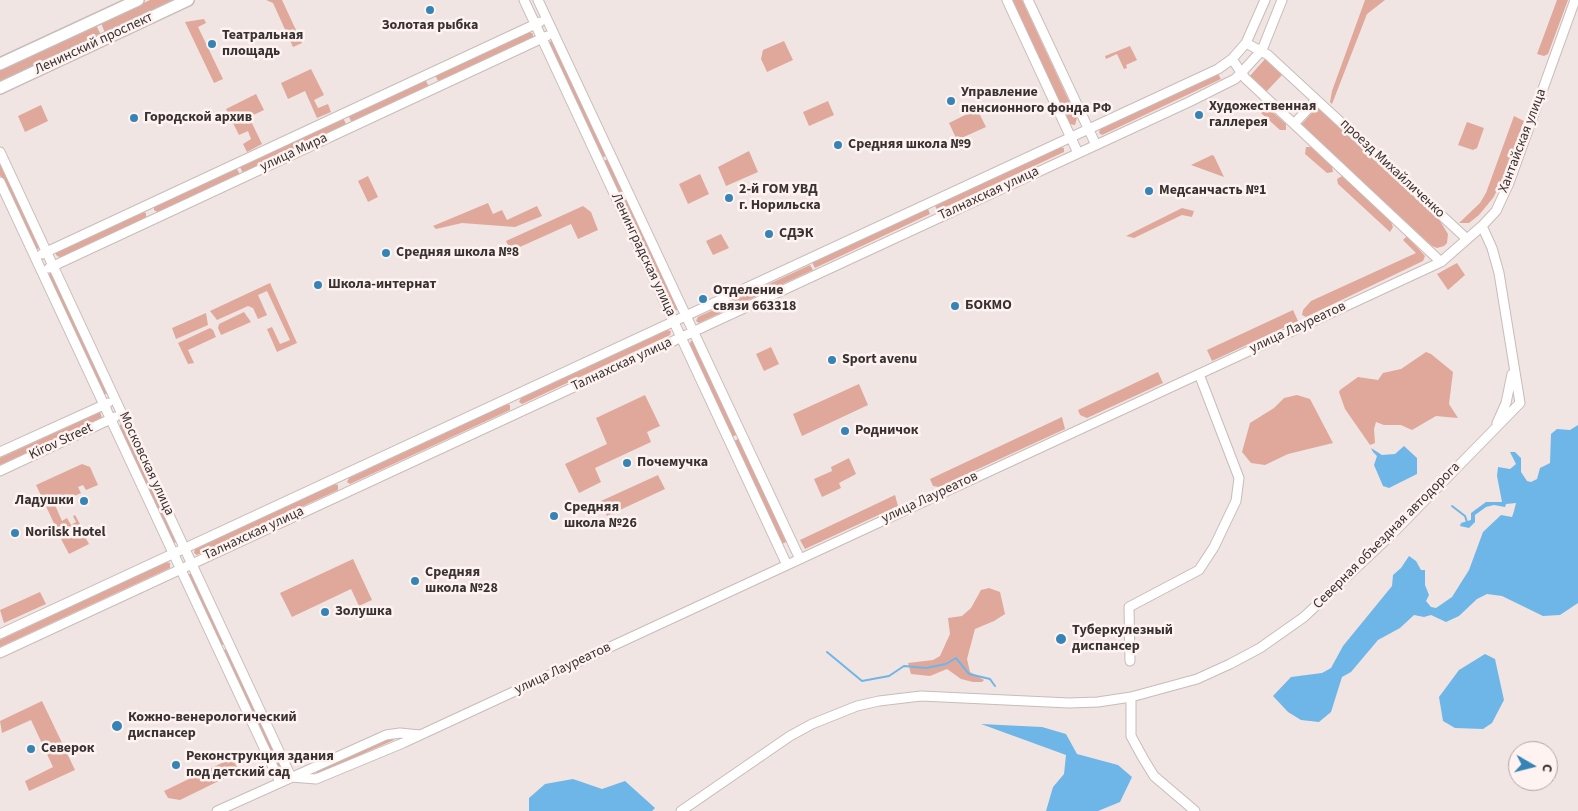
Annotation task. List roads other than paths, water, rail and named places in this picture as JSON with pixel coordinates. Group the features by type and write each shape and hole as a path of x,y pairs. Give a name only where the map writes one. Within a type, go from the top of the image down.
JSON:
{"main road":[{"name":"Ленинский проспект","path":"0,64 138,0"},
{"name":"Ленинский проспект","path":"0,88 188,0"}],"street":[{"name":"Ленинградская улица","path":"524,0 787,565"},
{"name":"Ленинградская улица","path":"538,0 800,559"},
{"path":"1007,0 1078,153"},
{"path":"1028,0 1096,145"},
{"name":"Талнахская улица","path":"0,634 1218,69 1232,59 1246,43 1265,0"},
{"path":"1262,50 1282,0"},
{"name":"Хантайская улица","path":"1441,262 1496,211 1576,0"},
{"name":"улица Мира","path":"35,257 547,19"},
{"name":"улица Мира","path":"42,271 554,33"},
{"name":"проезд Михайличенко","path":"1246,43 1262,50 1467,239"},
{"name":"Талнахская улица","path":"0,653 1189,102 1235,79 1262,50"},
{"path":"1232,59 1242,72 1294,124 1441,262"},
{"path":"429,74 436,88"},
{"path":"1294,124 1316,100"},
{"name":"Московская улица","path":"0,152 292,777"},
{"name":"Московская улица","path":"0,182 280,782"},
{"path":"147,205 153,219"},
{"name":"Северная объездная автодорога","path":"680,811 790,736 812,724 856,706 921,696 1069,703 1098,702 1130,697 1197,679 1230,664 1260,648 1304,617 1347,578 1493,430 1506,403 1513,362 1499,273 1492,248 1482,226"},
{"name":"улица Лауреатов","path":"292,777 316,779 330,775 420,735 1441,262"},
{"path":"1130,661 1129,607 1199,570 1214,548 1236,501 1239,478 1199,374"},
{"name":"Kirov Street","path":"0,452 115,399"},
{"name":"Kirov Street","path":"0,471 122,414"},
{"path":"1130,697 1131,736 1143,758 1154,776 1195,811"},
{"name":"улица Лауреатов","path":"217,811 386,735 400,733 420,735"}],"water":[{"path":"1578,425 1578,603 1560,615 1543,616 1502,596 1487,594 1477,599 1459,616 1446,622 1431,615 1424,617 1414,615 1400,628 1378,640 1351,672 1342,677 1331,712 1319,722 1301,720 1288,712 1273,696 1291,677 1322,673 1331,668 1343,646 1392,586 1393,575 1401,568 1409,556 1416,561 1421,570 1425,570 1425,585 1429,595 1426,601 1431,607 1436,608 1452,597 1469,570 1483,532 1501,515 1512,517 1516,503 1506,504 1505,507 1494,505 1486,507 1475,515 1475,522 1469,528 1460,526 1461,523 1471,520 1471,513 1486,502 1502,502 1497,476 1498,467 1510,469 1516,464 1510,452 1515,452 1521,458 1521,472 1527,481 1531,482 1537,479 1540,468 1550,463 1551,434 1557,429 1570,430"},
{"path":"1404,446 1417,458 1417,474 1389,488 1383,486 1374,465 1377,456 1371,448 1382,455 1395,454"},
{"path":"1485,654 1495,659 1504,700 1492,723 1483,729 1455,728 1443,721 1439,697 1459,670"},
{"path":"981,724 1042,727 1066,734 1077,754 1118,765 1132,777 1120,802 1098,811 1046,811 1053,787 1064,774 1066,755"},
{"path":"573,779 602,789 625,781 655,808 652,811 529,811 529,798 545,784"}],"waterway":[{"path":"1452,506 1465,516 1467,522"},
{"path":"827,652 862,681 889,676 904,666 926,668 946,664 956,658 969,674 990,679 995,686"}],"place":[{"name":"Золотая рыбка","path":"430,10"},
{"name":"Театральная площадь","path":"212,44"},
{"name":"Управление пенсионного фонда РФ","path":"951,101"},
{"name":"Художественная галлерея","path":"1199,115"},
{"name":"Городской архив","path":"134,118"},
{"name":"Средняя школа №9","path":"838,145"},
{"name":"Медсанчасть №1","path":"1149,191"},
{"name":"2-й ГОМ УВД г. Норильска","path":"729,198"},
{"name":"СДЭК","path":"769,234"},
{"name":"Средняя школа №8","path":"386,253"},
{"name":"Школа-интернат","path":"318,285"},
{"name":"Отделение связи 663318","path":"703,299"},
{"name":"БОКМО","path":"955,306"},
{"name":"Sport avenu","path":"832,360"},
{"name":"Родничок","path":"845,431"},
{"name":"Почемучка","path":"627,463"},
{"name":"Ладушки","path":"84,501"},
{"name":"Средняя школа №26","path":"554,516"},
{"name":"Norilsk Hotel","path":"15,533"},
{"name":"Средняя школа №28","path":"415,581"},
{"name":"Золушка","path":"325,612"},
{"name":"Туберкулезный диспансер","path":"1061,639"},
{"name":"Кожно-венерологический диспансер","path":"117,726"},
{"name":"Северок","path":"31,749"},
{"name":"Реконструкция здания под детский сад","path":"176,765"}]}
